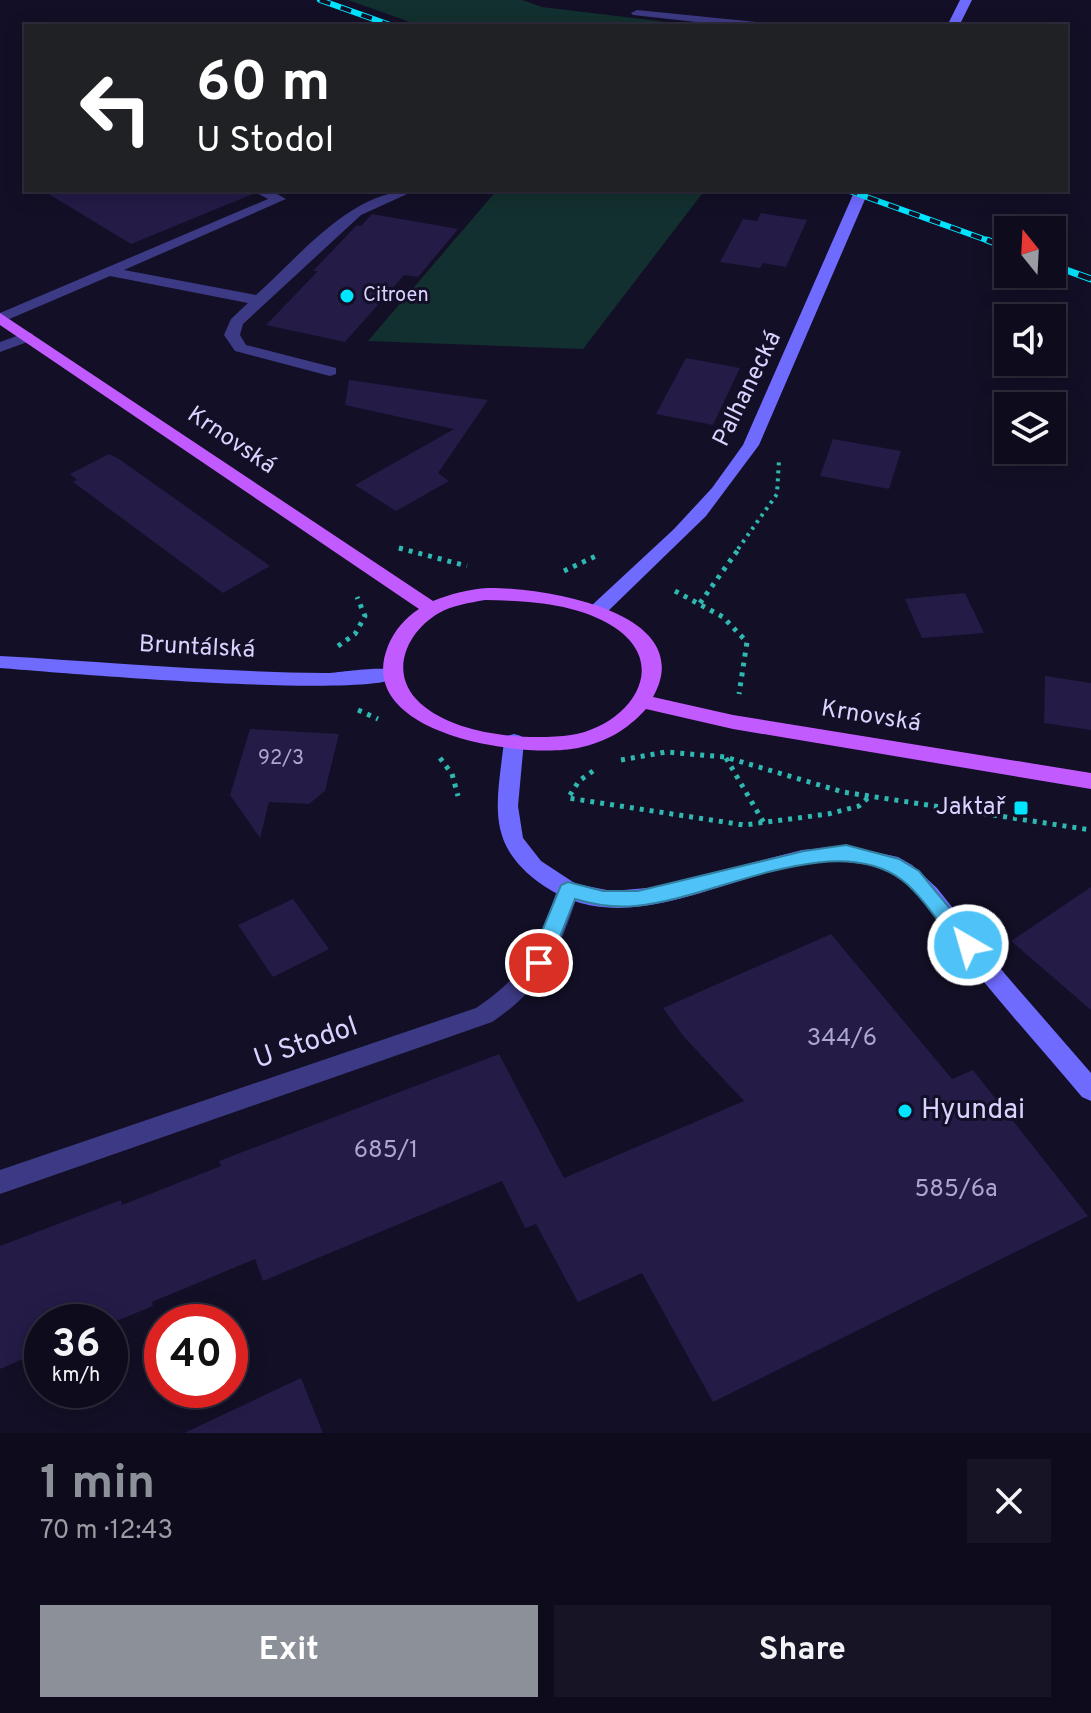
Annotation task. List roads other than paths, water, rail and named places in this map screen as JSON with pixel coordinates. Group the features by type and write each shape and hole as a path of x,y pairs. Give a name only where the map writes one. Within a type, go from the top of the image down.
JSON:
{"main road":[{"name":"Krnovská","path":"0,318 432,609"},
{"path":"485,594 514,595 597,611 623,624 638,638 648,655 652,673 644,702 623,722 587,739 562,743 514,741 476,735 430,720 412,707 399,692 392,675 392,658 398,641 412,624 432,609 457,599 485,594"},
{"name":"Krnovská","path":"644,702 733,722 1091,781"}],"street":[{"path":"954,24 966,0"},
{"path":"637,13 746,24"},
{"path":"0,318 279,199 263,192"},
{"path":"330,371 240,348 234,341 233,328 257,300 356,212 404,192"},
{"name":"Palhanecká","path":"597,611 706,508 751,445 861,192"},
{"path":"110,272 257,300"},
{"path":"0,347 28,337"},
{"name":"Bruntálská","path":"0,662 280,679 330,680 392,675"},
{"path":"514,741 508,815 511,835 516,846 539,873 568,890 603,899 638,898 832,853 863,854 892,864 919,883 985,967 1091,1090"},
{"name":"U Stodol","path":"0,1182 484,1015 513,997 530,978 552,938 568,890"}],"railway":[{"path":"320,0 387,24"},
{"path":"853,192 992,242"},
{"path":"987,240 994,243"},
{"path":"1066,270 1091,279"}],"place":[{"name":"Citroen","path":"347,296"},
{"name":"Jaktař","path":"1021,808"},
{"name":"Hyundai","path":"905,1111"}]}
